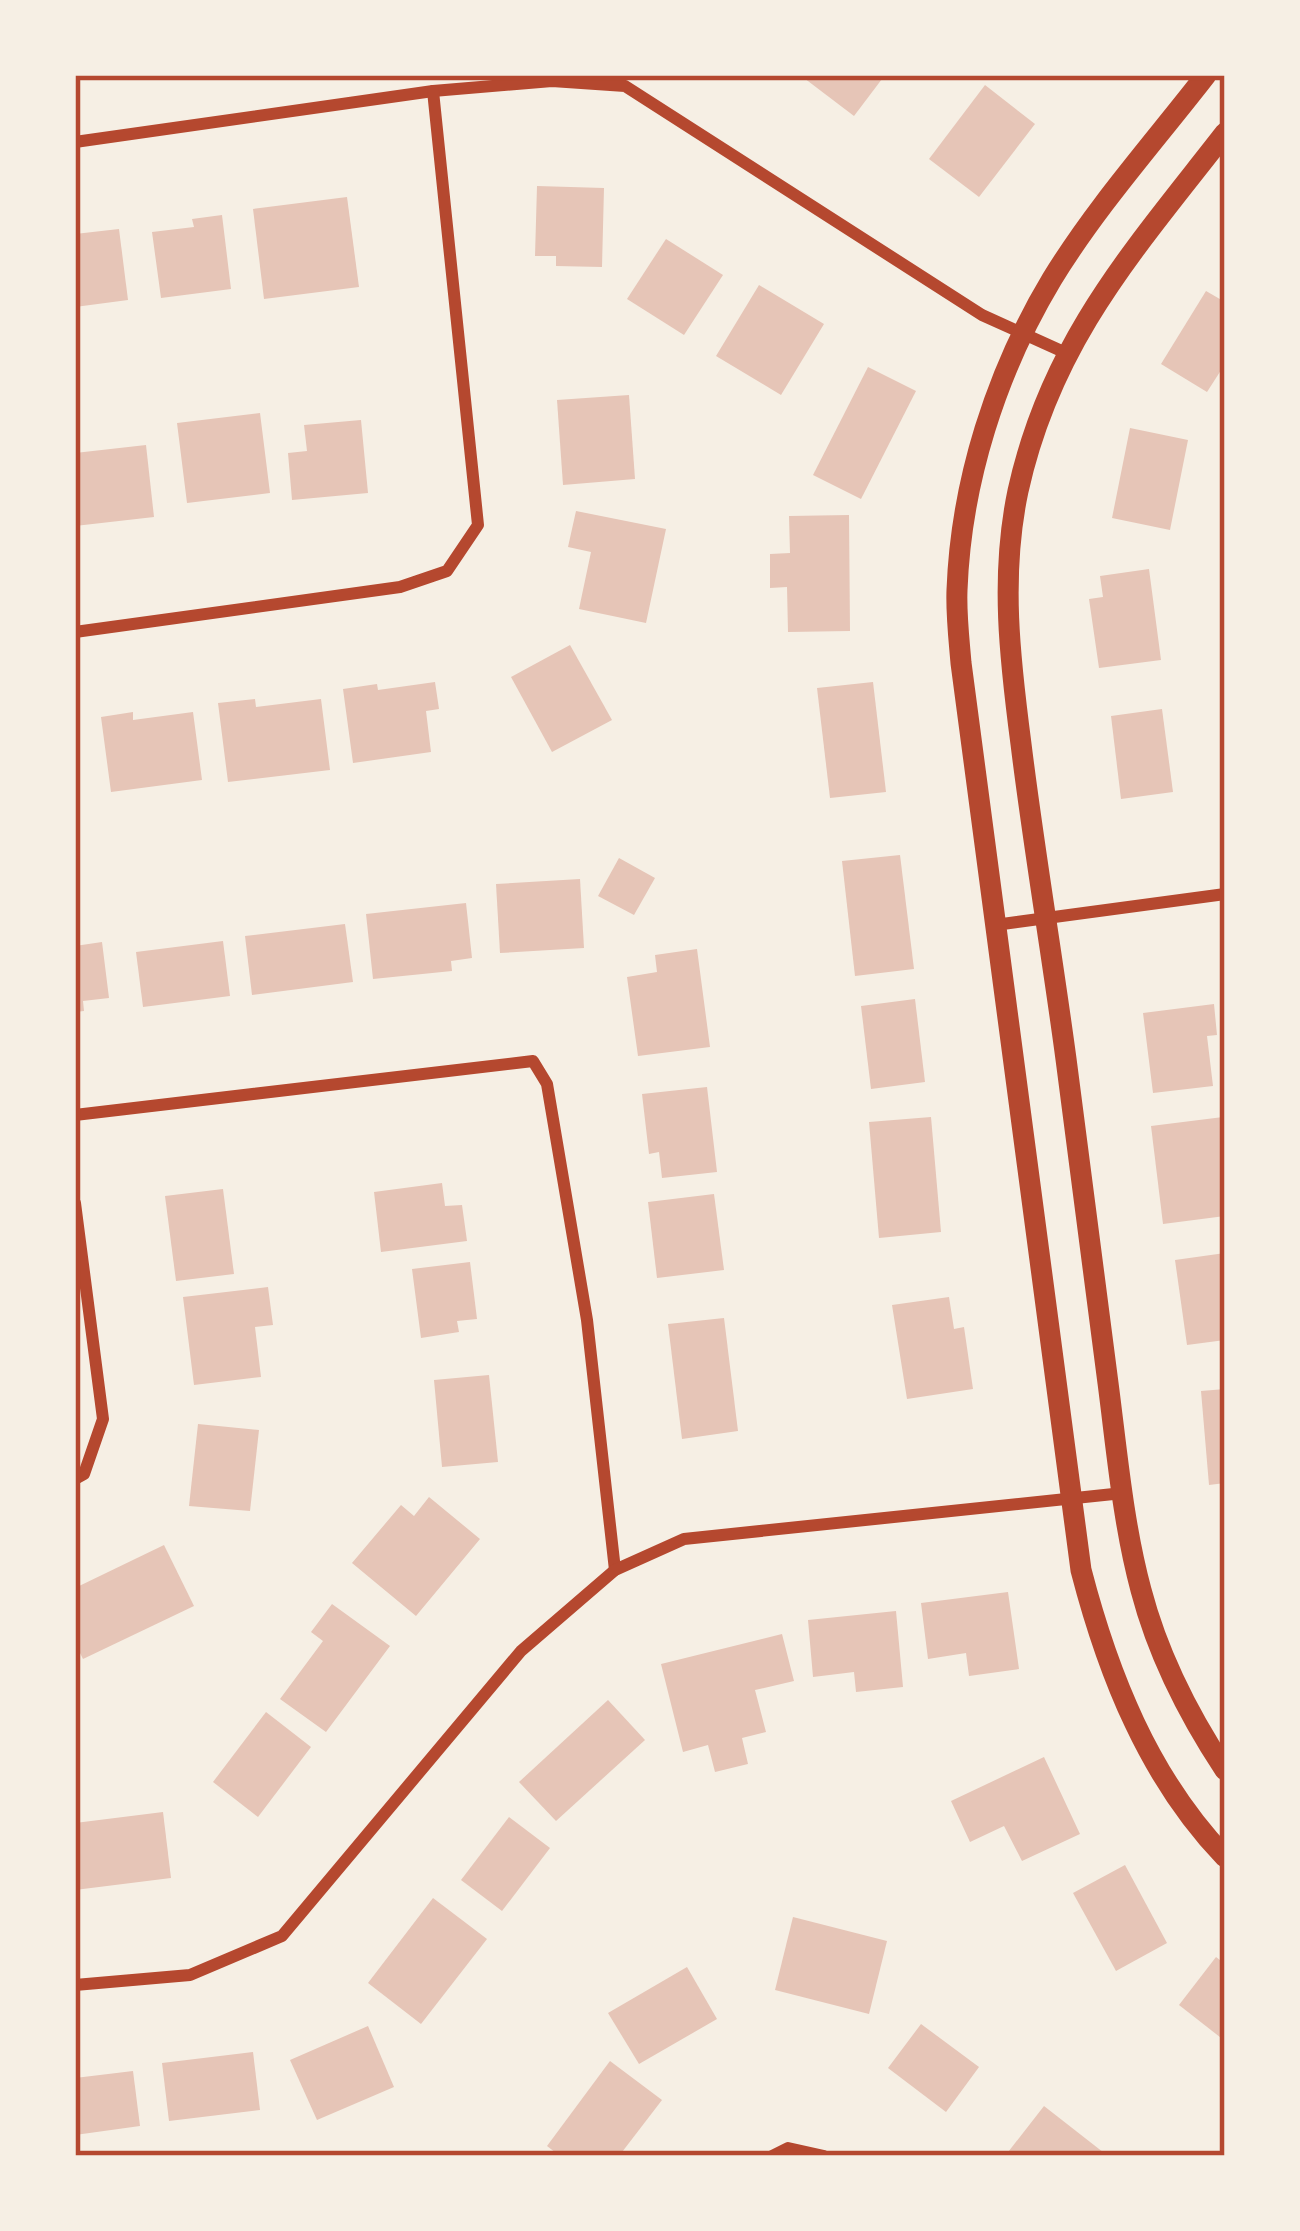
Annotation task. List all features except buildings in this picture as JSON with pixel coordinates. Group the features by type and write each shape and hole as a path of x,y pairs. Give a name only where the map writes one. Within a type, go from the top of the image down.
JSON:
{"street":[{"path":"1206,75 1068,254 1022,335 981,442 962,536 956,596 1074,1536 1089,1603 1121,1696 1168,1783 1225,1857"},
{"path":"75,142 552,78 626,80 982,316 1066,353"},
{"path":"75,632 400,587 447,571 478,526 433,92"},
{"path":"1225,134 1101,295 1066,353 1025,465 1009,559 1010,648 1044,919 1139,1584 1157,1641 1192,1717 1225,1770"},
{"path":"994,926 1225,894"},
{"path":"75,1115 533,1061 547,1084 587,1320 615,1570"},
{"path":"75,1203 103,1419 84,1474 75,1479"},
{"path":"75,1985 190,1975 282,1936 521,1651 615,1570 684,1539 1123,1492"},
{"path":"772,2156 788,2148 824,2156"}]}
